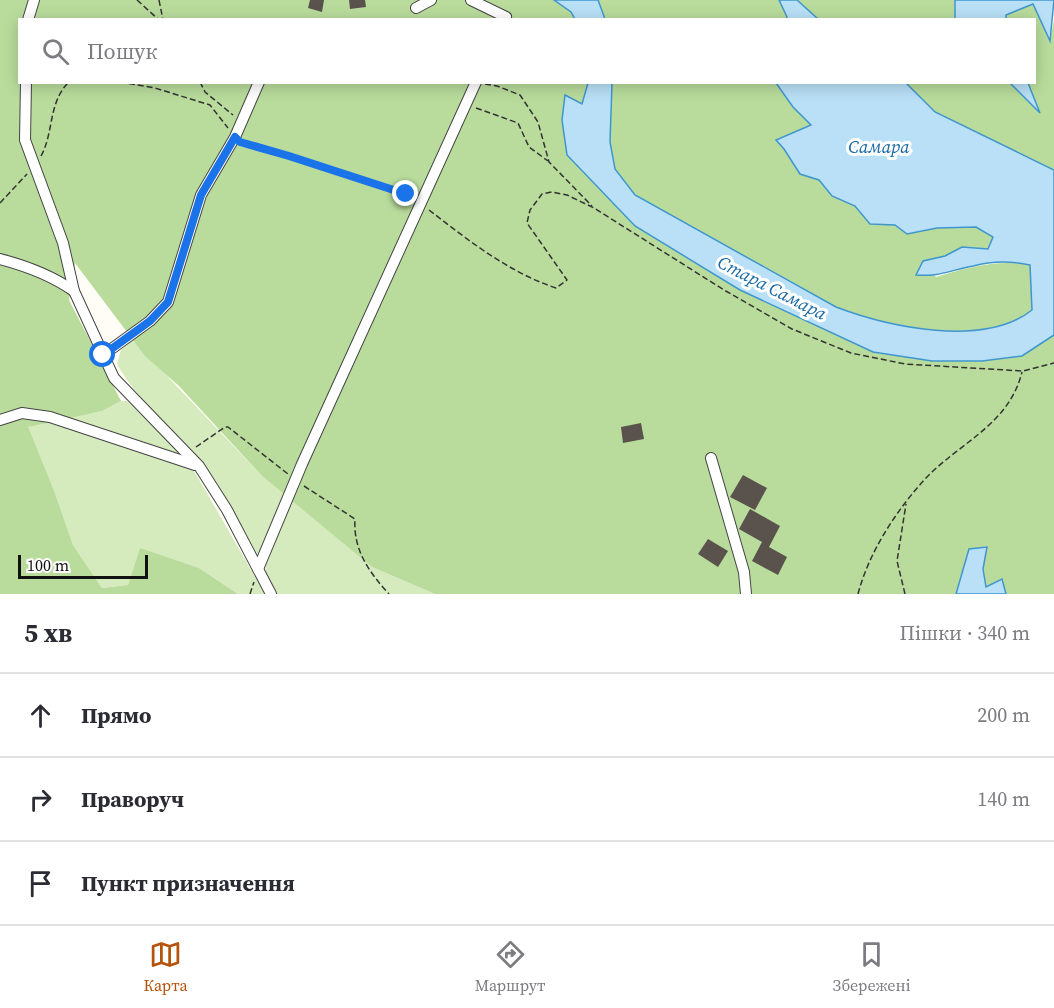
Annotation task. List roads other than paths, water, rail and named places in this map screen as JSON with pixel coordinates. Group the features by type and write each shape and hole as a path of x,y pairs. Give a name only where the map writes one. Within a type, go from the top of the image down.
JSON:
{"lane":[{"path":"29,18 34,0"},
{"path":"416,9 431,0"},
{"path":"471,0 506,18"},
{"path":"26,84 25,140 63,243 74,291 114,378 199,466 227,510 271,594"},
{"path":"103,355 150,321 168,302 201,195 235,137 257,84"},
{"path":"258,569 299,472 476,84"},
{"path":"0,259 23,265 57,279 74,291"},
{"path":"0,420 22,413 50,417 199,466"},
{"path":"711,458 744,572 746,594"}],"water":[{"path":"554,0 598,0 605,18 574,18 571,12"},
{"path":"779,0 797,0 817,18 786,18"},
{"path":"955,0 1054,0 1050,41 1033,4 1006,15 1006,18 955,18"},
{"name":"Самара","path":"588,84 612,84 610,142 615,169 635,195 836,307 882,321 936,330 963,331 1012,322 1032,310 1030,265 994,262 938,274 916,275 923,261 945,256 962,247 988,249 993,237 976,227 937,228 907,234 895,225 870,224 855,206 832,196 819,180 800,174 776,140 811,125 793,107 777,84 907,84 935,112 1054,170 1054,335 1022,356 982,361 932,361 873,352 740,290 635,226 567,155 562,120 565,95 582,104"},
{"path":"1011,84 1028,84 1040,113"},
{"path":"987,547 983,569 986,587 1002,579 1006,594 956,594 969,549"}],"water label":[{"name":"Стара Самара","path":"772,288"}]}
